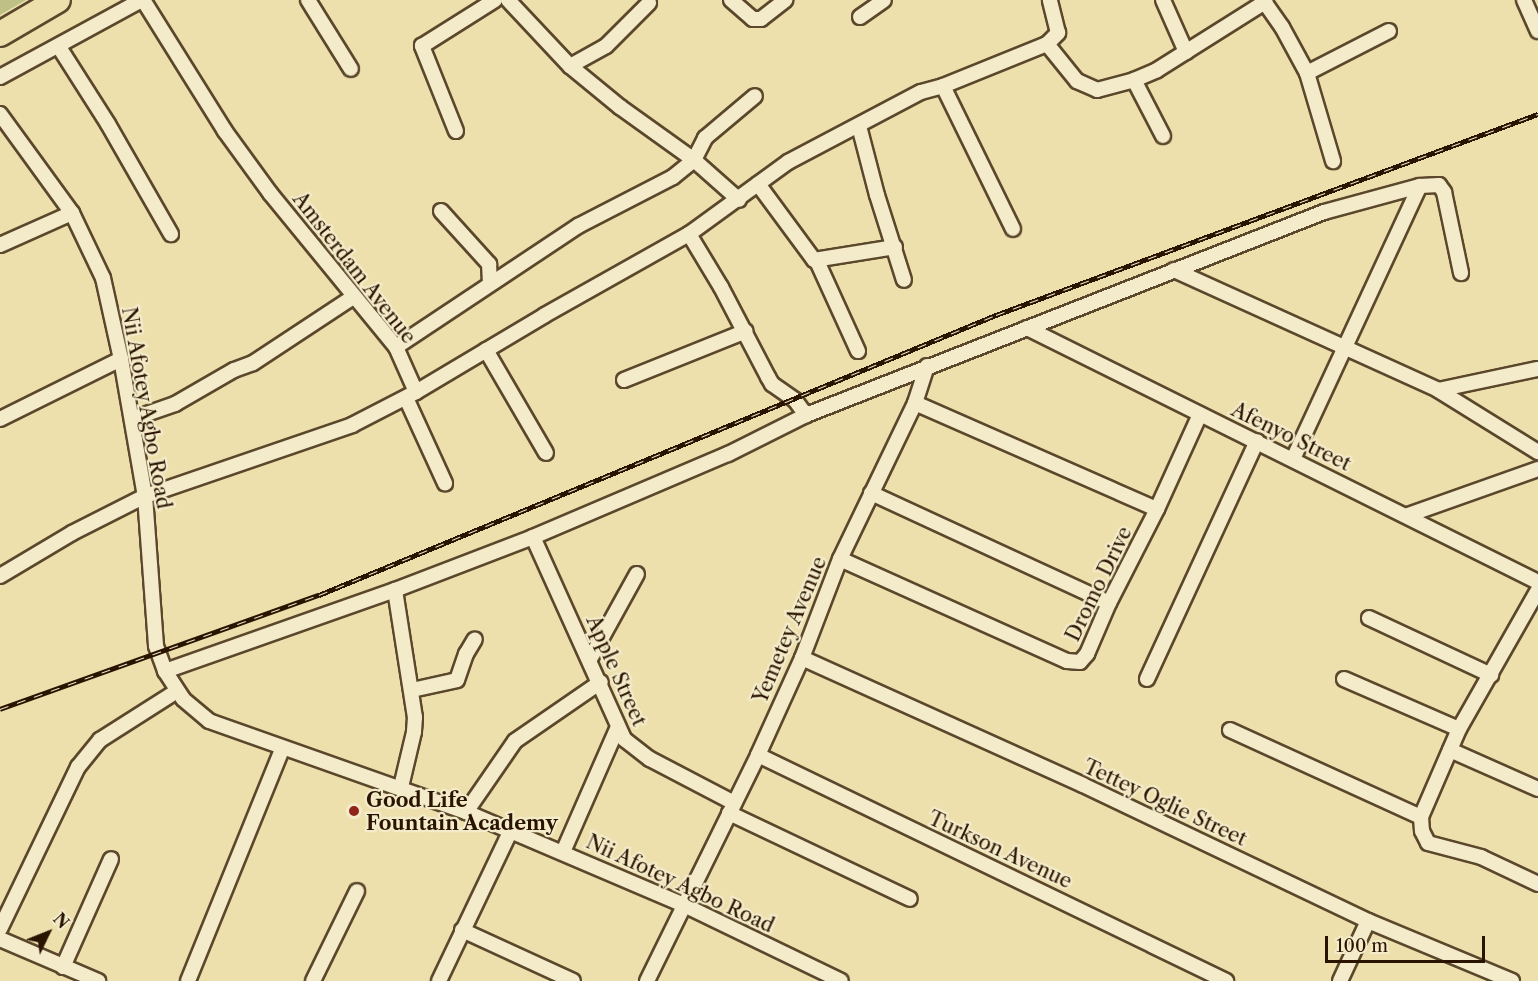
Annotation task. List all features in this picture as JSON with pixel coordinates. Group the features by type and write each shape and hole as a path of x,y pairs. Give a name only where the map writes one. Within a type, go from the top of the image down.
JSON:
{"highway":[{"path":"0,33 58,0"}],"street":[{"path":"0,77 142,0"},
{"name":"Amsterdam Avenue","path":"142,0 232,140 270,193 396,347 411,395 445,483"},
{"path":"308,0 351,69"},
{"path":"456,131 422,46 495,0"},
{"path":"508,0 570,66 620,107 693,160 739,200"},
{"path":"731,0 753,20 761,19 784,0"},
{"path":"860,17 884,0"},
{"path":"0,576 72,532 145,496 352,425 411,395 689,234 739,200 788,162 921,92 943,86 1047,44 1058,33 1050,0"},
{"path":"1163,0 1186,52"},
{"path":"1524,0 1538,31"},
{"path":"1047,44 1077,81 1096,90 1134,80 1186,52 1264,1 1307,73 1334,161"},
{"path":"570,66 606,46 649,3"},
{"path":"1307,73 1389,31"},
{"path":"59,47 108,124 171,234"},
{"path":"1134,80 1163,136"},
{"path":"943,86 1013,229"},
{"path":"396,347 578,226 665,182 693,160 705,138 755,96"},
{"name":"Nii Afotey Agbo Road","path":"0,114 72,213 103,278 121,360 145,496 156,646 165,671 183,699 209,721 282,749 401,787 466,812 684,905 841,981"},
{"path":"859,126 877,195 904,280"},
{"path":"758,184 807,253 817,261 858,351"},
{"path":"165,671 395,591 533,537 728,454 806,415 1324,212 1420,186 1439,185 1444,192 1461,273"},
{"path":"1293,459 1420,186"},
{"path":"441,211 489,264 490,283"},
{"path":"0,245 72,213"},
{"path":"689,234 746,331 772,384 790,395 806,415"},
{"path":"817,261 895,247"},
{"path":"1174,270 1346,346 1438,390 1538,452"},
{"path":"132,419 175,404 234,370 253,363 353,297"},
{"name":"Afenyo Street","path":"1027,328 1408,515 1538,582"},
{"path":"624,380 746,331"},
{"path":"486,350 546,453"},
{"path":"0,419 121,360"},
{"name":"Yemetey Avenue","path":"647,981 758,755 802,658 840,559 915,403 927,366"},
{"path":"1438,390 1538,369"},
{"path":"915,403 1157,509"},
{"name":"Dromo Drive","path":"840,559 1074,663 1080,662 1087,654 1109,603 1157,509 1200,414"},
{"path":"1147,679 1257,441"},
{"path":"1408,515 1538,469"},
{"path":"872,494 1109,603"},
{"name":"Apple Street","path":"533,537 601,682 617,729 624,739 650,759 732,808 910,899"},
{"path":"590,659 638,574"},
{"path":"1538,590 1459,729 1421,817 1422,831 1428,843 1481,856 1538,884"},
{"path":"395,591 412,690 414,732 401,787"},
{"path":"1369,618 1491,675"},
{"path":"412,690 458,680 466,654 475,639"},
{"name":"Tettey Oglie Street","path":"802,658 1072,780 1368,921 1512,981"},
{"path":"1344,679 1459,729"},
{"path":"466,812 515,741 601,682"},
{"path":"0,930 78,767 100,740 177,691"},
{"path":"563,852 617,729"},
{"path":"1230,730 1421,817"},
{"path":"188,981 282,749"},
{"path":"1450,750 1538,789"},
{"name":"Turkson Avenue","path":"758,755 1226,981"},
{"path":"439,981 510,832"},
{"path":"63,967 111,859"},
{"path":"313,981 357,891"},
{"path":"1340,981 1368,921"},
{"path":"462,930 573,981"},
{"path":"0,939 98,981"}],"green space":[{"path":"0,0 26,0 0,15"}],"railway":[{"path":"0,709 319,595 996,315 1538,114"}],"place":[{"name":"Good Life Fountain Academy","path":"354,811"}]}
